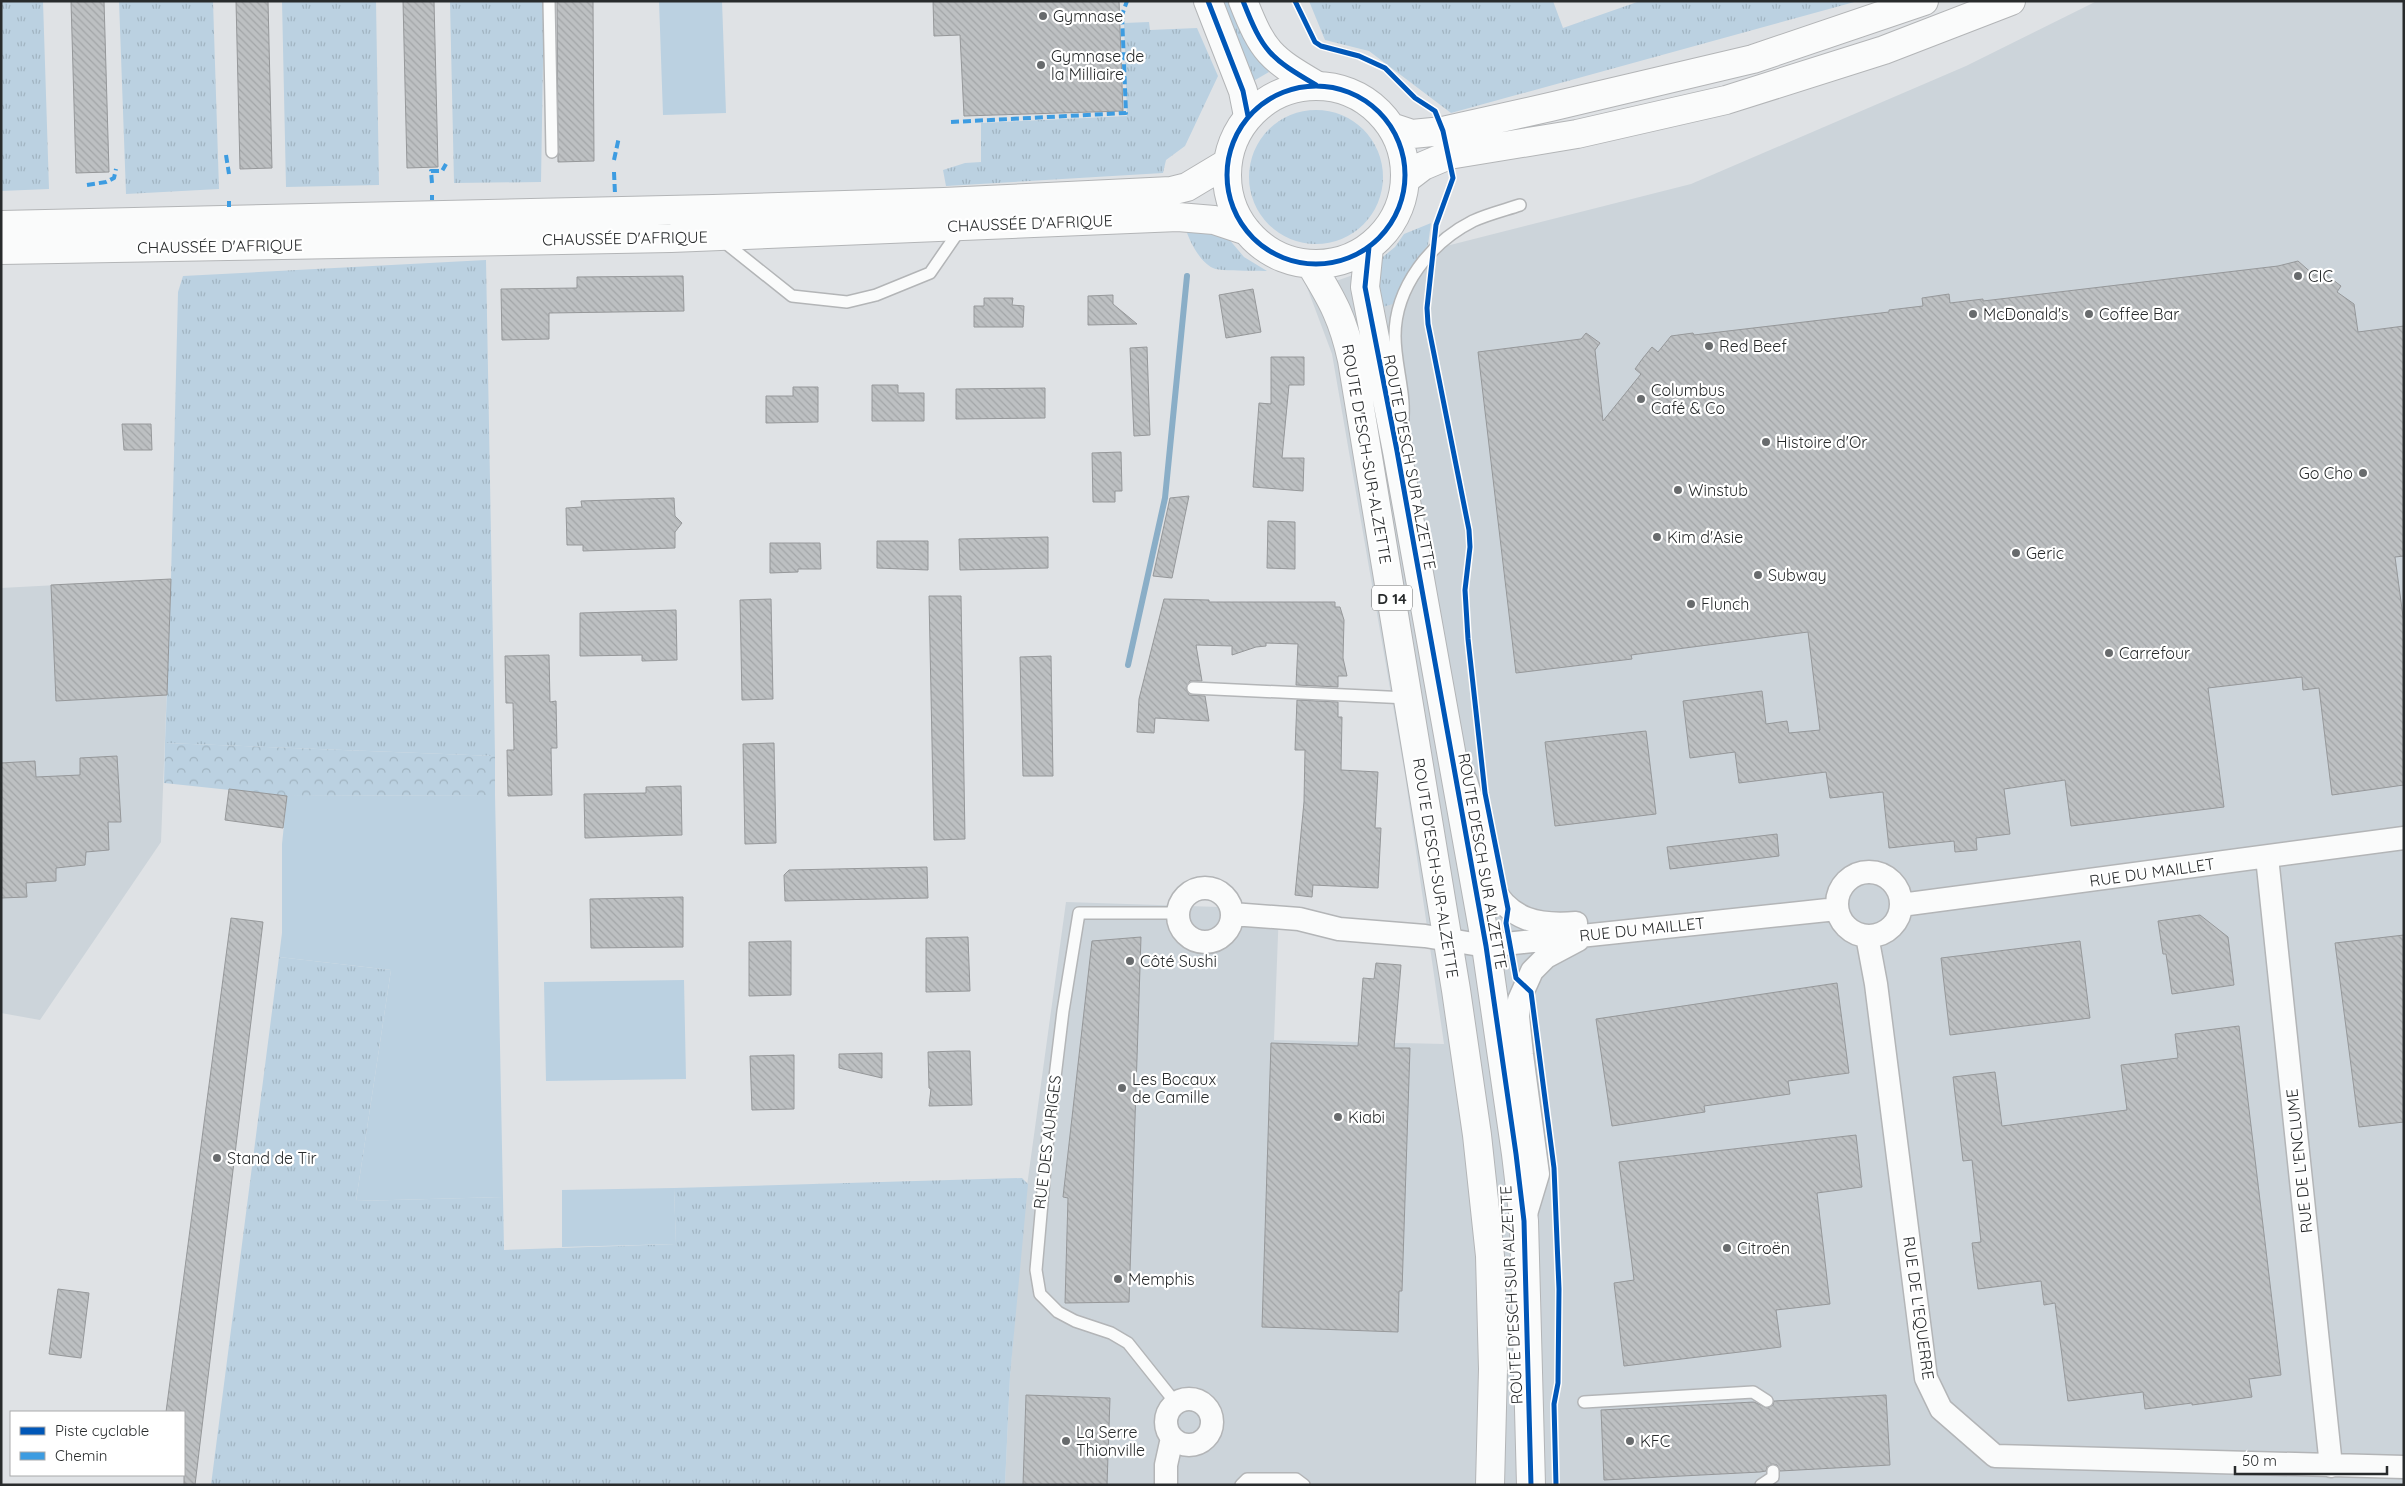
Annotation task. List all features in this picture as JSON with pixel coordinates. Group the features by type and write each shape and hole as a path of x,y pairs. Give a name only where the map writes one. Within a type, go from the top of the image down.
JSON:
{"main road":[{"path":"1208,1 1243,91 1248,116"},
{"path":"1243,1 1253,27 1272,56 1316,86"},
{"path":"1392,127 1412,134 1443,131 1560,105 1753,59 1924,1"},
{"path":"1406,179 1423,166 1449,156 1577,134 1726,100 1884,50 2011,1"},
{"path":"1302,86 1316,86 1345,90 1359,96 1371,105 1392,127 1404,161 1406,179 1404,193 1394,220 1369,247 1342,261 1311,264 1293,262 1275,255 1247,231 1237,216 1230,199 1227,182 1227,163 1232,145 1248,116 1274,96 1302,86"},
{"name":"CHAUSSÉE D'AFRIQUE","path":"1,225 705,210 944,202 1171,190 1187,187 1227,163"},
{"name":"CHAUSSÉE D'AFRIQUE","path":"1,250 718,236 1178,217 1214,220 1247,231"},
{"name":"ROUTE D'ESCH SUR ALZETTE","path":"1369,247 1365,287 1397,451 1486,946 1516,1154 1524,1221 1531,1485"},
{"name":"ROUTE D'ESCH-SUR-ALZETTE","path":"1311,264 1341,317 1352,360 1448,940 1477,1135 1490,1256 1493,1369 1490,1485"}],"street":[{"path":"1446,723 1476,813 1491,885 1508,909 1530,920 1545,924 1604,920 1652,928"},
{"name":"RUE DU MAILLET","path":"1901,905 2404,838"},
{"name":"RUE DE L'ENCLUME","path":"2267,856 2331,1466"},
{"path":"1867,872 1884,876 1891,881 1897,888 1901,905 1894,924 1877,935 1867,936 1856,934 1847,928 1840,919 1837,909 1840,891 1845,883 1852,877 1867,872"},
{"path":"1210,888 1226,898 1232,914 1228,928 1222,935 1206,941 1197,940 1183,930 1178,912 1186,896 1193,891 1210,888"},
{"name":"RUE DU MAILLET","path":"1448,940 1486,946 1837,909"},
{"path":"1232,914 1299,919 1339,929 1448,940"},
{"path":"1524,1221 1538,1174 1522,1055 1518,1017 1519,1000 1532,971 1546,957 1587,934"},
{"name":"RUE DE L'EQUERRE","path":"1867,936 1876,984 1926,1378 1941,1409 1995,1456 2404,1467"},
{"path":"1189,1398 1203,1402 1212,1414 1208,1436 1195,1444 1179,1443 1172,1438 1168,1432 1166,1416 1175,1402 1189,1398"},
{"path":"1166,1485 1166,1465 1172,1438"}],"lane":[{"path":"549,1 552,152"},
{"path":"1397,451 1404,404 1396,354 1396,322 1409,284 1416,270 1434,249 1461,228 1476,220 1520,205"},
{"path":"718,236 792,296 847,302 876,295 930,273 962,226"},
{"path":"1193,688 1408,698"},
{"name":"RUE DES AURIGES","path":"1175,1402 1128,1343 1111,1333 1075,1321 1058,1312 1040,1294 1036,1270 1039,1219 1063,1011 1079,913 1178,912"},
{"path":"1584,1402 1754,1392 1767,1401"},
{"path":"1761,1485 1773,1477 1773,1471"},
{"path":"1241,1485 1247,1479 1296,1480 1304,1485"}],"shaded area":[{"path":"2097,1 2404,1 2404,1485 1005,1485 1010,1376 1023,1215 1066,902 1279,909 1274,1040 1444,1044 1405,775 1332,354 1305,282 1339,280 1403,257 1691,184 1966,66"},
{"path":"171,579 161,842 40,1020 1,1013 1,588"}],"green space":[{"path":"1,1 43,1 49,189 1,191"},
{"path":"119,1 213,1 219,189 126,194"},
{"path":"282,1 376,1 379,185 286,187"},
{"path":"450,1 544,1 541,182 454,183"},
{"path":"659,1 722,1 726,113 663,115"},
{"path":"1220,1 1232,1 1252,51 1269,72 1250,83"},
{"path":"1309,1 1553,1 1563,28 1640,1 1858,1 1451,113 1369,51 1325,40"},
{"path":"1149,22 1150,30 1197,28 1218,76 1185,146 1166,160 1163,173 946,186 943,170 965,163 981,162 981,123 1127,116 1124,23"},
{"path":"1316,110 1342,115 1353,121 1363,130 1372,140 1378,151 1383,177 1378,203 1372,214 1363,224 1353,233 1342,239 1316,244 1290,239 1279,233 1269,224 1260,214 1254,203 1249,177 1254,151 1260,140 1269,130 1279,121 1290,115"},
{"path":"1431,223 1428,245 1411,268 1393,304 1379,308 1377,301 1379,260 1395,247 1404,234"},
{"path":"1202,229 1228,238 1244,257 1267,271 1223,270 1208,265 1196,251 1186,230"},
{"path":"486,260 495,756 165,743 178,292 183,276"},
{"path":"165,743 495,756 495,795 287,796 164,783"},
{"path":"495,795 503,1197 356,1201 391,970 279,957 282,933 282,844 287,796"},
{"path":"279,957 391,970 356,1201 503,1197 504,1250 676,1244 674,1188 1022,1178 1028,1184 1010,1376 1005,1485 211,1485"},
{"path":"684,980 686,1079 546,1081 544,982"},
{"path":"674,1188 676,1244 562,1247 562,1190"}],"building":[{"path":"71,1 104,1 109,172 76,173"},
{"path":"236,1 268,1 272,168 240,169"},
{"path":"403,1 434,1 438,167 407,168"},
{"path":"557,1 593,1 594,161 558,162"},
{"name":"Gymnase de la Milliaire","path":"933,1 1119,1 1123,111 964,116 960,35 934,36"},
{"name":"Geric","path":"2298,261 2315,276 2319,269 2341,286 2337,292 2354,304 2358,332 2404,326 2404,556 2395,557 2404,624 2404,785 2332,795 2319,688 2303,690 2302,677 2208,688 2224,807 2071,826 2065,780 2004,789 2010,834 1976,838 1977,850 1955,852 1954,841 1889,848 1883,792 1830,798 1826,772 1739,783 1735,752 1690,758 1683,701 1762,691 1766,724 1787,721 1789,733 1820,730 1808,632 1631,655 1632,659 1516,673 1478,352 1581,339 1586,333 1600,343 1595,350 1603,421 1641,374 1635,369 1643,358 1652,347 1658,352 1671,336 1693,333 1694,335 1889,312 1889,310 1923,306 1922,298 1949,294 1950,303 1983,299 1983,301 2278,266"},
{"path":"683,276 684,311 549,313 549,339 502,340 501,289 577,288 577,277"},
{"path":"1253,289 1261,332 1226,338 1219,295"},
{"path":"1113,295 1113,304 1137,324 1088,325 1088,296"},
{"path":"984,298 1013,298 1012,305 1024,306 1023,327 974,327 974,306 984,306"},
{"path":"1147,347 1150,435 1134,436 1130,348"},
{"path":"1271,357 1304,357 1304,385 1289,385 1282,458 1304,458 1303,491 1253,487 1259,403 1271,404"},
{"path":"872,385 898,385 898,393 924,393 924,421 872,421"},
{"path":"793,387 818,387 818,422 766,423 766,396 793,396"},
{"path":"1045,388 1045,418 956,419 956,389"},
{"path":"122,424 151,424 152,450 124,450"},
{"path":"1121,452 1122,491 1115,491 1115,502 1093,502 1092,453"},
{"path":"1189,496 1172,578 1153,576 1170,498"},
{"path":"674,498 675,516 682,523 675,532 675,548 583,551 583,545 567,545 566,508 582,507 581,501"},
{"path":"1268,521 1295,522 1295,569 1267,568"},
{"path":"1048,537 1048,568 960,570 959,539"},
{"path":"877,541 928,541 928,570 877,568"},
{"path":"770,543 820,543 821,569 798,569 798,572 770,573"},
{"path":"171,579 167,695 56,701 51,585"},
{"path":"929,596 961,596 965,839 934,840"},
{"path":"771,599 773,699 742,700 740,600"},
{"path":"1164,599 1209,600 1209,602 1335,602 1335,607 1340,607 1344,620 1343,658 1347,676 1338,676 1338,687 1296,685 1298,644 1266,643 1266,646 1256,647 1232,655 1232,646 1196,645 1202,681 1190,681 1186,688 1189,695 1205,696 1209,721 1155,718 1154,733 1137,732 1139,699"},
{"path":"676,610 677,660 642,661 642,655 580,656 580,613"},
{"path":"549,655 550,702 556,701 557,748 551,748 552,795 508,796 507,750 514,750 513,703 506,703 505,656"},
{"path":"1051,656 1053,776 1023,776 1020,657"},
{"path":"1297,700 1338,702 1338,717 1342,717 1341,770 1378,772 1375,828 1381,828 1378,888 1313,885 1312,897 1295,895 1304,802 1305,750 1295,750"},
{"path":"1646,731 1656,814 1555,826 1545,742"},
{"path":"774,743 776,843 745,844 743,744"},
{"path":"117,756 121,822 108,822 109,850 86,852 85,865 56,868 56,881 26,883 27,897 1,898 1,763 35,761 36,777 80,775 80,758"},
{"path":"681,786 682,835 585,838 584,794 646,793 646,787"},
{"path":"229,789 287,796 283,828 225,820"},
{"path":"1777,834 1779,856 1670,869 1667,847"},
{"path":"927,867 928,898 785,901 784,875 789,870"},
{"path":"683,897 683,947 591,948 590,899"},
{"path":"2200,915 2228,937 2234,985 2172,994 2166,954 2163,954 2158,921"},
{"name":"Stand de Tir","path":"231,918 263,922 195,1485 184,1485 185,1411 166,1411"},
{"path":"2404,935 2404,1122 2359,1127 2335,943"},
{"path":"968,937 970,991 926,992 926,938"},
{"path":"1141,937 1129,1302 1065,1303 1068,1198 1063,1197 1092,941"},
{"path":"791,941 791,995 749,996 749,942"},
{"path":"2080,941 2090,1018 1950,1035 1941,958"},
{"name":"Kiabi","path":"1376,963 1401,965 1394,1048 1410,1048 1402,1291 1399,1291 1398,1332 1262,1327 1271,1043 1358,1046 1363,978 1374,979"},
{"path":"1837,983 1849,1073 1788,1081 1790,1094 1704,1106 1705,1112 1612,1126 1596,1019"},
{"path":"2239,1026 2281,1375 2249,1379 2252,1397 2192,1405 2192,1403 2145,1409 2143,1392 2068,1401 2055,1303 2044,1305 2041,1281 1978,1289 1972,1243 1981,1242 1972,1160 1963,1161 1953,1077 1995,1072 2002,1126 2127,1110 2121,1065 2178,1058 2175,1034"},
{"path":"970,1051 972,1105 929,1106 931,1089 929,1088 928,1052"},
{"path":"882,1053 882,1078 839,1068 839,1054"},
{"path":"794,1055 794,1109 752,1110 750,1056"},
{"name":"Citroën","path":"1856,1135 1862,1187 1817,1193 1830,1304 1776,1310 1781,1347 1624,1366 1614,1283 1634,1280 1619,1162"},
{"path":"58,1289 89,1293 81,1358 49,1354"},
{"name":"La Serre Thionville","path":"1026,1395 1110,1398 1107,1485 1023,1485"},
{"path":"1886,1395 1890,1465 1780,1471 1777,1465 1773,1464 1767,1467 1766,1471 1760,1472 1604,1480 1601,1410 1754,1402 1767,1408 1773,1405 1774,1401"}],"waterway":[{"path":"1128,665 1165,498 1187,276"}],"marked path":[{"path":"1119,15 1122,15 1127,1"},
{"path":"951,122 1126,113 1122,15"},
{"path":"614,160 619,137"},
{"path":"226,155 229,174"},
{"path":"432,183 431,171 442,171 446,164"},
{"path":"87,185 106,182 114,178 116,169"},
{"path":"614,172 615,194"},
{"path":"432,195 432,200"},
{"path":"229,201 229,207"}],"cycle path":[{"path":"1208,1 1243,91 1248,116"},
{"path":"1243,1 1256,32 1270,52 1288,68 1316,85"},
{"path":"1295,1 1315,42 1321,46 1359,56 1385,68 1415,98 1435,111 1443,131 1453,178 1436,225 1427,308 1428,324 1469,530 1470,547 1465,590 1468,639 1485,793 1508,909 1506,923 1516,978 1531,992 1554,1168 1559,1289 1558,1383 1554,1404 1556,1485"},
{"path":"1325,86 1358,96 1373,106 1385,118 1395,133 1401,149 1404,158 1405,175 1404,192 1395,217 1385,232 1373,244 1358,254 1333,263 1307,264 1274,254 1259,244 1247,232 1237,217 1228,192 1227,166 1237,133 1247,118 1259,106 1274,96 1299,87 1325,86"},
{"path":"1369,247 1365,287 1397,451 1486,946 1516,1154 1524,1221 1531,1485"}],"place":[{"name":"Gymnase","path":"1043,16"},
{"name":"Gymnase de la Milliaire","path":"1041,65"},
{"name":"CIC","path":"2298,276"},
{"name":"McDonald's","path":"1973,314"},
{"name":"Coffee Bar","path":"2089,314"},
{"name":"Red Beef","path":"1709,346"},
{"name":"Columbus Café & Co","path":"1641,399"},
{"name":"Histoire d'Or","path":"1766,442"},
{"name":"Go Cho","path":"2363,473"},
{"name":"Winstub","path":"1678,490"},
{"name":"Kim d'Asie","path":"1657,537"},
{"name":"Geric","path":"2016,553"},
{"name":"Subway","path":"1758,575"},
{"name":"Flunch","path":"1691,604"},
{"name":"Carrefour","path":"2109,653"},
{"name":"Côté Sushi","path":"1130,961"},
{"name":"Les Bocaux de Camille","path":"1122,1088"},
{"name":"Kiabi","path":"1338,1117"},
{"name":"Stand de Tir","path":"217,1158"},
{"name":"Citroën","path":"1727,1248"},
{"name":"Memphis","path":"1118,1279"},
{"name":"La Serre Thionville","path":"1066,1441"},
{"name":"KFC","path":"1630,1441"}]}
